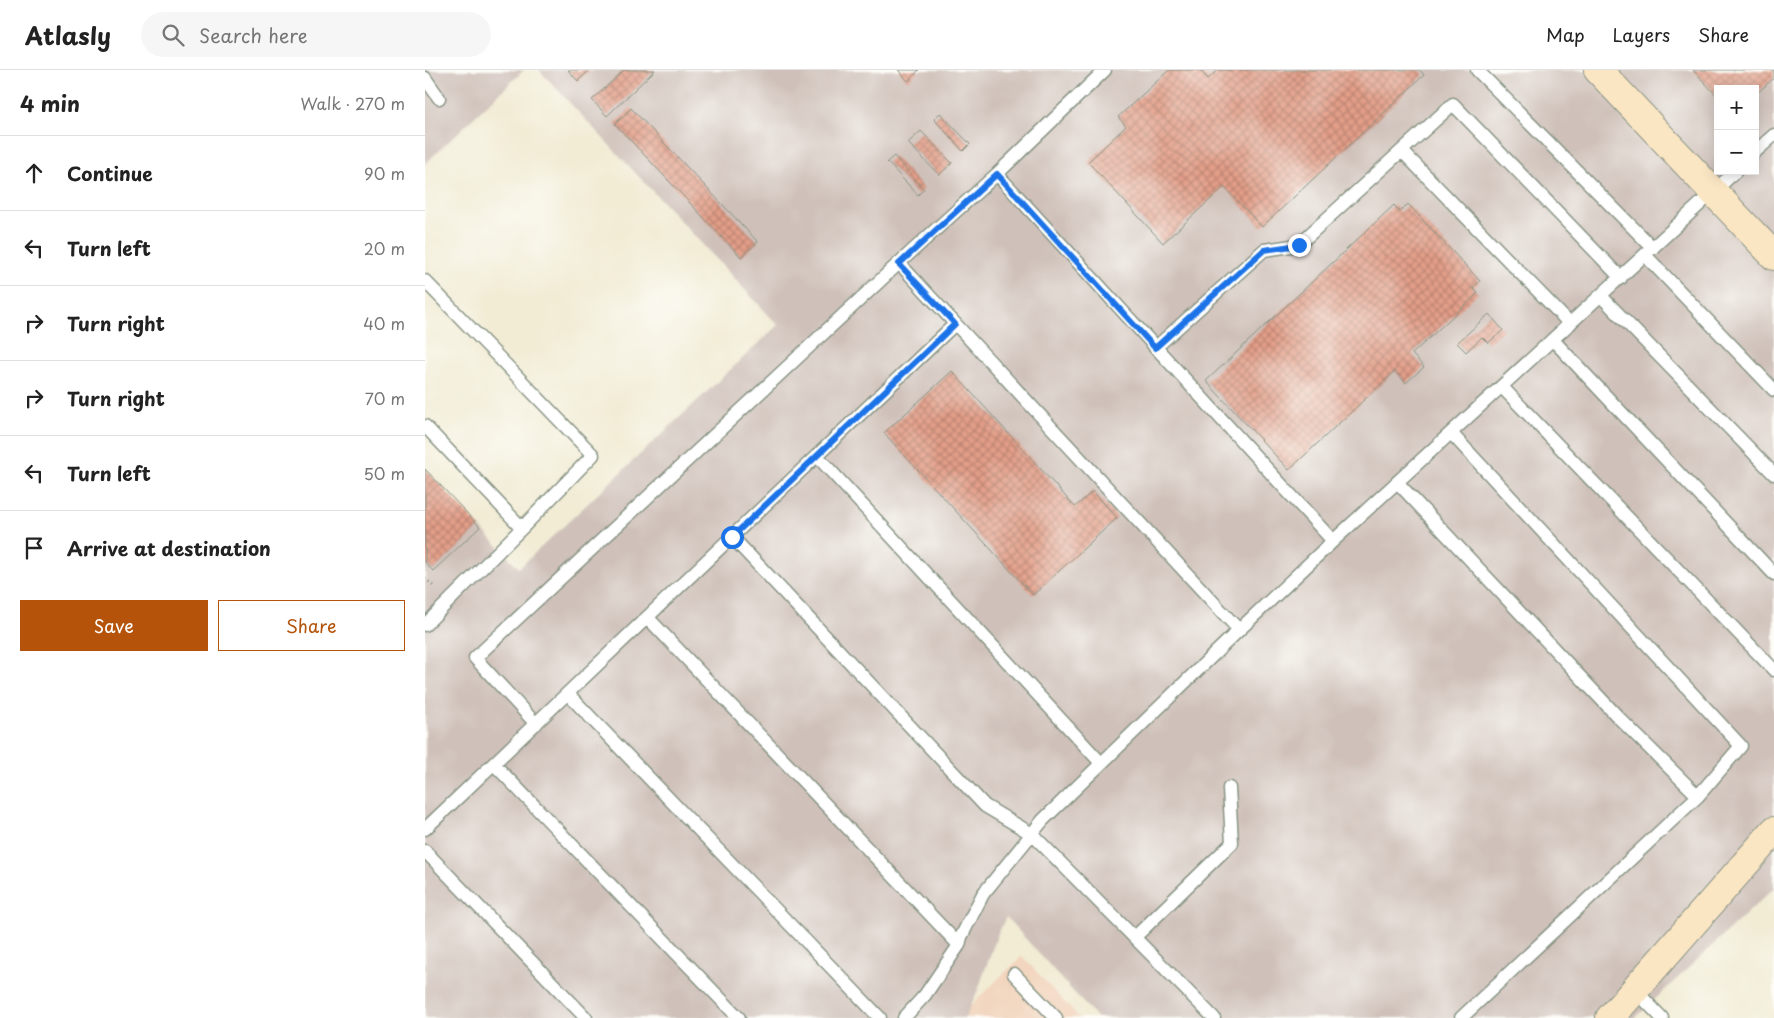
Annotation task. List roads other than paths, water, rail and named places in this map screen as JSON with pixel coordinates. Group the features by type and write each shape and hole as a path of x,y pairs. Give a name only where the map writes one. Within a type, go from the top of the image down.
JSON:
{"main road":[{"path":"1603,72 1774,256"},
{"path":"1610,1018 1774,831"}],"lane":[{"path":"536,724 475,658 997,174 1105,70"},
{"path":"1477,70 1649,252 1774,390"},
{"path":"425,78 439,98"},
{"path":"1155,348 1264,250 1299,245 1453,104 1621,278"},
{"path":"1759,148 1774,135"},
{"path":"1401,151 1570,324"},
{"path":"997,174 1333,541"},
{"path":"904,1018 925,994 959,945 983,894 1043,820 1333,541 1452,434 1731,175"},
{"path":"899,264 1239,630"},
{"path":"425,281 593,454 425,625"},
{"path":"1601,296 1774,474"},
{"path":"425,829 955,324"},
{"path":"1553,340 1774,574"},
{"path":"1502,387 1774,670"},
{"path":"425,426 522,528"},
{"path":"1452,434 1741,746 1698,796 1461,1018"},
{"path":"817,456 1101,763"},
{"path":"1398,483 1618,717 1698,796"},
{"path":"732,537 985,806 1032,834 1214,1018"},
{"path":"647,618 959,945"},
{"path":"568,694 880,1018"},
{"path":"494,764 739,1018"},
{"path":"1135,938 1232,843 1229,788"},
{"path":"425,851 586,1018"},
{"path":"1014,974 1056,1018"},
{"path":"1635,990 1661,1018"}]}
